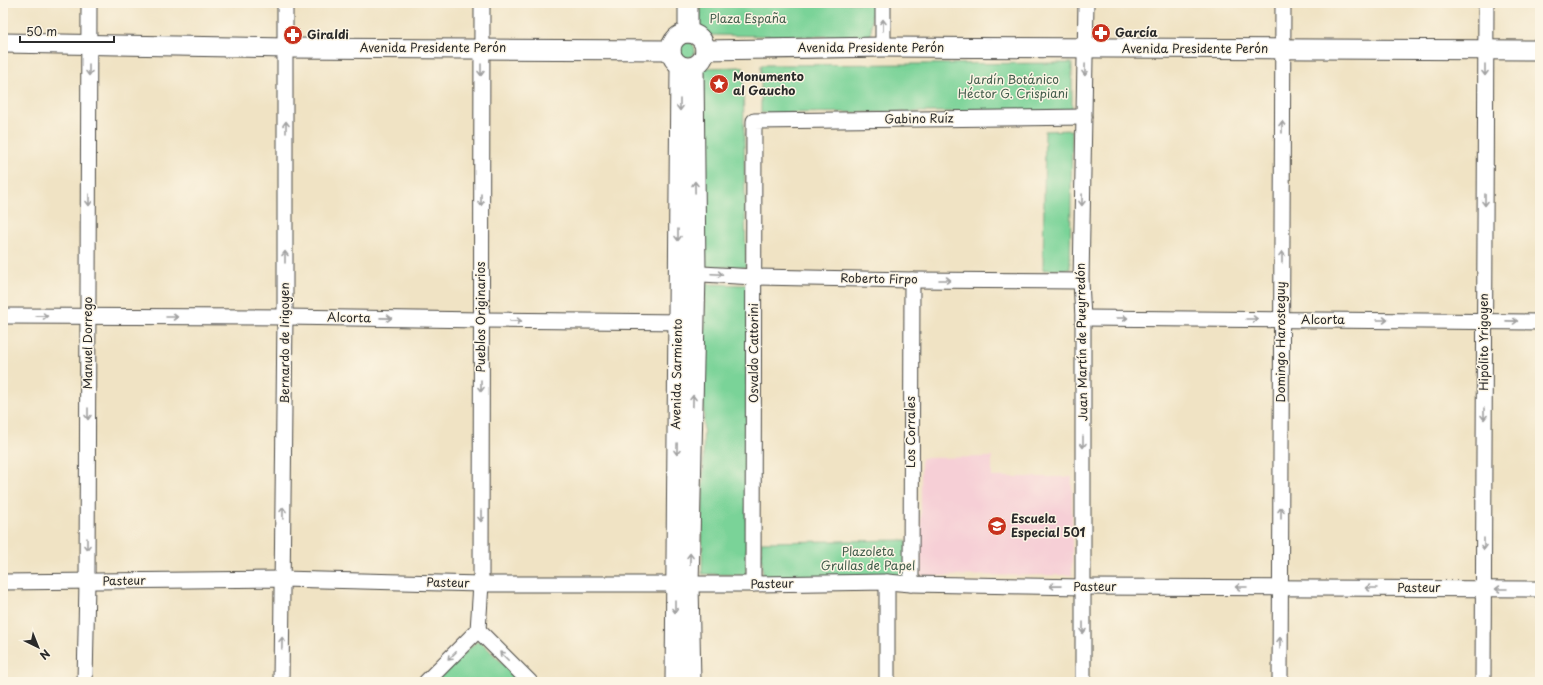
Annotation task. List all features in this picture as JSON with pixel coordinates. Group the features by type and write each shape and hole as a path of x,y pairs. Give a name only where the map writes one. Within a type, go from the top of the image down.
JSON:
{"main road":[{"path":"688,3 688,33"},
{"path":"688,33 699,37 703,42 705,50 703,59 700,63 681,61 674,40 678,36 688,33"},
{"name":"Avenida Presidente Perón","path":"3,43 286,48 481,48 681,61"},
{"name":"Avenida Presidente Perón","path":"705,50 883,47 1540,50"},
{"name":"Avenida Sarmiento","path":"675,682 682,584 687,273 681,61"},
{"name":"Avenida Sarmiento","path":"682,584 691,682"}],"street":[{"name":"Manuel Dorrego","path":"85,682 87,582 90,3"},
{"name":"Bernardo de Irigoyen","path":"281,682 285,316 285,3"},
{"name":"Pueblos Originarios","path":"478,630 481,584 482,3"},
{"path":"883,3 883,47"},
{"name":"Juan Martín de Pueyrredón","path":"1083,682 1083,318 1080,281 1086,3"},
{"name":"Domingo Harosteguy","path":"1280,682 1283,3"},
{"name":"Hipólito Yrigoyen","path":"1483,682 1486,3"},
{"name":"Gabino Ruíz","path":"754,121 1084,117"},
{"name":"Osvaldo Cattorini","path":"753,584 754,121"},
{"name":"Roberto Firpo","path":"687,273 754,277 1080,281"},
{"name":"Los Corrales","path":"911,584 912,280"},
{"name":"Alcorta","path":"3,316 285,316 686,322"},
{"name":"Alcorta","path":"1083,318 1540,322"},
{"name":"Pasteur","path":"3,582 282,579 481,584 753,584 887,582 911,584 1084,587 1540,589"},
{"path":"887,582 887,682"},
{"path":"426,682 478,630 530,682"}],"shaded area":[{"name":"Escuela Especial 501","path":"992,457 992,477 1072,477 1072,575 921,576 921,458"}],"green space":[{"name":"Plaza España","path":"701,3 872,3 871,37 700,35"},
{"path":"687,42 693,44 695,50 693,56 687,58 681,56 679,50 681,44"},
{"name":"Jardín Botánico Héctor G. Crispiani","path":"1072,63 1072,111 761,113 761,65"},
{"path":"743,67 746,267 701,267 698,68"},
{"path":"1072,130 1070,269 1043,270 1045,131"},
{"path":"705,284 748,285 746,575 702,574"},
{"name":"Plazoleta Grullas de Papel","path":"907,540 905,577 763,580 761,542"},
{"path":"476,642 481,642 522,682 434,682"}],"place":[{"name":"García","path":"1101,33"},
{"name":"Giraldi","path":"293,35"},
{"name":"Monumento al Gaucho","path":"719,84"},
{"name":"Escuela Especial 501","path":"997,526"}]}
